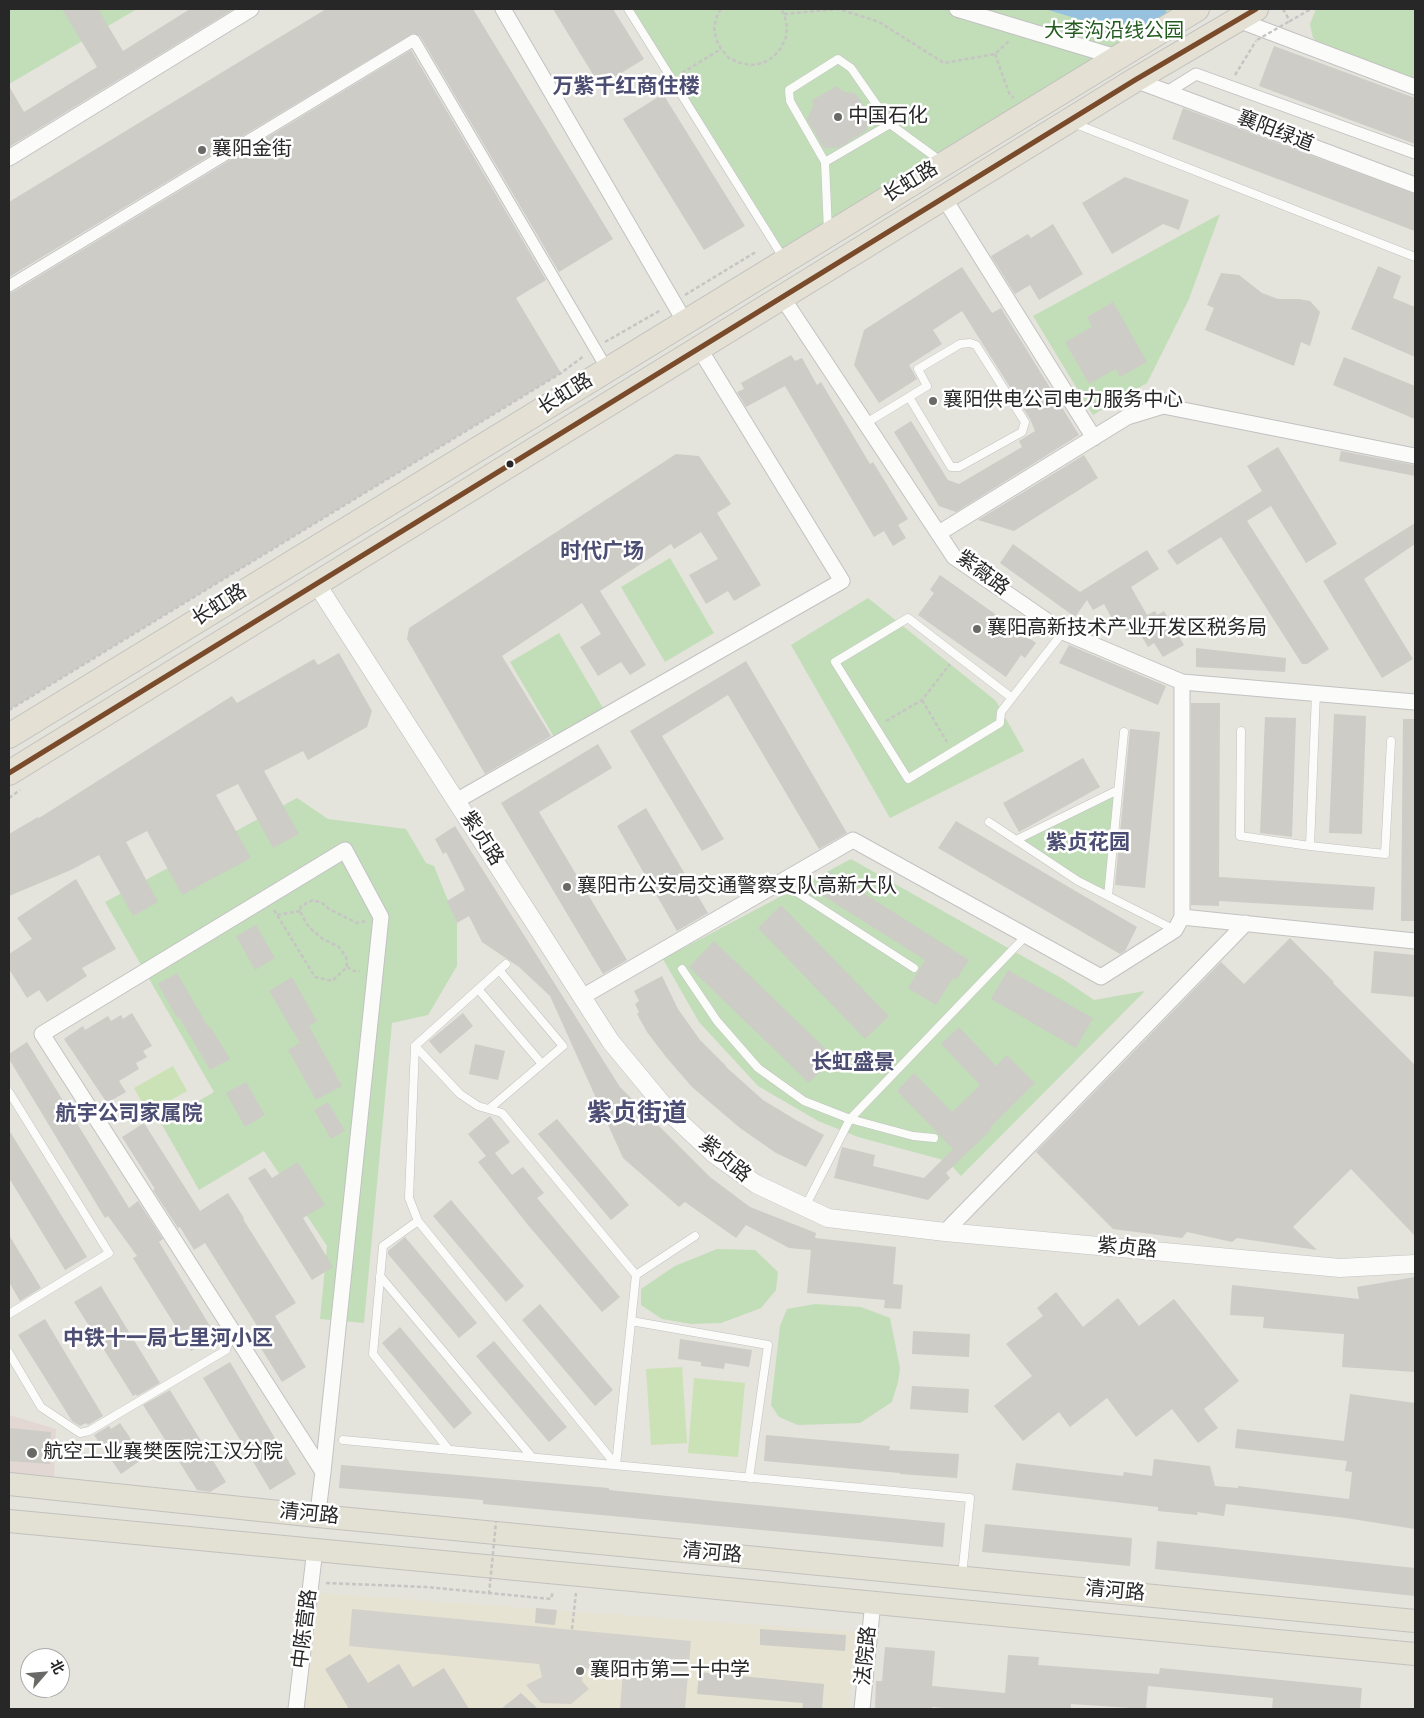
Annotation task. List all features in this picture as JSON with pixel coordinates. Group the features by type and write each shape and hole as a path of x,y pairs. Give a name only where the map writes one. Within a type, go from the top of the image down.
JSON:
{"highway":[{"name":"长虹路","path":"9,736 1197,9"},
{"name":"长虹路","path":"9,773 1068,121 1242,18"}],"main road":[{"name":"清河路","path":"9,1484 318,1516 1415,1621"},
{"name":"清河路","path":"9,1521 1415,1654"}],"street":[{"path":"9,158 251,9"},
{"path":"503,9 685,322"},
{"path":"957,9 1120,55"},
{"path":"1242,18 1415,87"},
{"path":"9,286 414,40 607,369"},
{"path":"1166,92 1196,74 1415,153"},
{"name":"襄阳绿道","path":"1137,79 1166,92 1415,185"},
{"path":"944,198 1094,438"},
{"name":"紫薇路","path":"782,297 954,557 1062,632 1182,682 1415,702"},
{"path":"456,801 842,581 699,348"},
{"path":"939,533 1127,418 1163,406 1415,456"},
{"name":"紫贞路","path":"316,583 611,1042 669,1112 714,1154 756,1184 828,1218 945,1232 1340,1268 1415,1264"},
{"path":"1178,923 1182,682"},
{"path":"582,997 853,840 1102,977 1178,923 1246,923 1415,941"},
{"path":"318,1516 323,1472 381,917 345,850 42,1034 323,1472"},
{"path":"945,1232 1246,923"},
{"name":"中陈营路","path":"296,1709 315,1549"},
{"name":"法院路","path":"862,1709 873,1602"}],"lane":[{"path":"628,9 785,260"},
{"path":"829,234 825,162 790,101 789,90 838,58 851,68 890,124 944,163"},
{"path":"1068,121 1415,257"},
{"path":"825,162 890,124"},
{"path":"866,423 909,397 928,386 918,369 960,344 970,343 976,345 1025,422 1022,432 959,467 951,467 909,397"},
{"path":"1012,698 908,618 836,662 908,779 1000,722 1000,712 1012,698 1062,632"},
{"path":"1310,846 1316,693"},
{"path":"1241,730 1240,836 1385,854 1391,741"},
{"path":"1108,896 1124,732"},
{"path":"1016,840 1118,790"},
{"path":"989,822 1078,881 1108,896 1178,923"},
{"path":"781,882 914,968"},
{"path":"805,1207 850,1119 1022,942"},
{"path":"506,964 415,1046 410,1198 418,1221 616,1465"},
{"path":"682,969 717,1021 758,1068 804,1100 850,1119 913,1136 934,1138"},
{"path":"489,1109 563,1046 499,970"},
{"path":"478,989 542,1064"},
{"path":"415,1046 460,1094 478,1106 502,1113 636,1276 616,1465"},
{"path":"9,1092 108,1253 9,1314"},
{"path":"418,1221 383,1246 373,1354 449,1450"},
{"path":"636,1276 695,1236"},
{"path":"9,1353 40,1407 80,1434 89,1431 226,1350 230,1337 227,1328 174,1247"},
{"path":"380,1276 532,1457"},
{"path":"631,1321 768,1345 749,1478"},
{"path":"343,1440 970,1498 962,1578"}],"path":[{"path":"721,9 714,27 716,39 721,49 729,58 751,65 763,63 773,57 784,43 787,26 784,14 780,9"},
{"path":"784,14 839,9 878,22 944,63 995,54 1022,28"},
{"path":"1283,9 1290,21"},
{"path":"1229,86 1257,40 1311,9"},
{"path":"672,80 721,49"},
{"path":"995,54 1009,93 1026,113"},
{"path":"876,727 922,700 957,655"},
{"path":"922,700 953,751"},
{"path":"266,898 315,977 332,981 348,967 346,957 339,947 323,939 312,930 300,911 301,906 313,900 322,903 329,909 357,923 369,920 378,911"},
{"path":"277,915 300,911"},
{"path":"489,1594 496,1522"},
{"path":"572,1629 578,1574"},
{"path":"311,1582 426,1587 551,1599"}],"shaded area":[{"name":"航空工业襄樊医院江汉分院","path":"9,1415 56,1429 54,1482 9,1476"},
{"name":"襄阳市第二十中学","path":"318,1593 855,1632 849,1709 302,1709"},
{"path":"352,1609 691,1641 685,1709 620,1709 623,1671 583,1668 582,1681 589,1689 571,1704 541,1703 526,1685 542,1677 539,1664 349,1646"}],"green space":[{"path":"9,9 137,9 9,84"},
{"name":"大李沟沿线公园","path":"632,9 1197,9 785,253"},
{"path":"1316,9 1415,9 1415,82 1328,50 1313,38 1310,24"},
{"path":"1220,214 1189,299 1147,383 1093,415 1033,316"},
{"path":"670,558 714,633 665,662 621,587"},
{"path":"868,598 996,701 1024,751 890,818 791,645"},
{"path":"559,633 603,708 554,737 510,662"},
{"path":"1118,790 1108,896 1016,840"},
{"path":"297,798 328,819 406,829 426,863 434,866 457,923 457,966 428,1015 392,1023 364,1323 320,1319 327,1246 264,1151 199,1190 161,1123 214,1092 105,902"},
{"path":"851,859 1063,979 1094,1000 1145,991 961,1176 947,1161 858,1137 818,1121 758,1086 699,1022 663,959"},
{"path":"173,1066 187,1091 148,1113 134,1088"},
{"path":"717,1249 755,1250 778,1272 776,1290 761,1308 721,1323 691,1324 662,1319 641,1305 641,1289 675,1266"},
{"path":"815,1304 861,1307 890,1318 900,1368 898,1382 892,1402 860,1423 798,1425 779,1417 771,1405 780,1326 787,1309"},
{"path":"682,1367 687,1443 651,1445 646,1369"},
{"path":"694,1378 745,1383 738,1457 688,1453"}],"water":[{"path":"1045,9 1147,9 1114,30"}],"building":[{"path":"62,9 98,9 123,51 190,9 234,9 9,147 9,86 24,112 97,67"},
{"path":"326,9 473,9 613,239 559,272 420,36 413,33 9,277 9,202"},
{"path":"553,9 613,9 644,59 600,86"},
{"path":"1274,46 1415,98 1415,144 1259,86"},
{"path":"411,50 546,280 516,298 561,373 9,710 9,293"},
{"name":"中国石化","path":"837,86 842,91 856,94 870,116 866,131 838,148 824,148 807,119 813,106 812,100"},
{"path":"663,94 745,226 704,250 623,119"},
{"path":"1183,108 1415,194 1415,231 1172,139"},
{"path":"1125,177 1189,200 1179,230 1163,224 1112,254 1082,203"},
{"path":"1053,224 1083,274 1039,300 1030,285 1015,294 991,256 1028,234 1031,238"},
{"path":"1378,266 1401,276 1393,298 1415,307 1415,357 1351,329"},
{"path":"962,267 992,313 1001,308 1079,435 956,512 939,506 894,432 911,421 948,480 959,484 1022,447 1019,441 1035,431 1030,419 962,311 933,330 942,344 909,365 917,379 879,403 854,365 864,330"},
{"path":"1221,273 1239,275 1262,293 1278,299 1310,301 1320,312 1310,346 1301,342 1294,366 1205,330 1214,308 1207,305"},
{"path":"1113,302 1147,362 1120,377 1116,369 1089,384 1065,342 1092,327 1087,317"},
{"path":"791,355 795,361 802,358 817,385 821,382 870,464 873,462 908,519 898,525 906,538 893,546 884,531 874,537 785,386 746,407 737,392 744,389 741,383"},
{"path":"1344,357 1415,386 1415,419 1333,385"},
{"path":"1278,447 1337,544 1306,563 1271,506 1247,521 1329,649 1307,664 1302,664 1221,537 1177,565 1167,551 1262,491 1247,466"},
{"path":"1341,451 1415,465 1415,476 1339,461"},
{"path":"676,454 699,456 731,504 717,513 761,585 734,601 728,591 706,604 689,575 718,559 701,532 674,549 671,544 600,591 646,665 630,675 621,662 598,676 580,647 601,634 582,603 502,656 551,736 485,774 407,639 409,628"},
{"path":"1084,455 1098,478 1014,531 978,520"},
{"path":"1415,523 1415,544 1364,579 1413,659 1382,678 1323,581"},
{"path":"1013,544 1080,592 1147,550 1159,569 1131,587 1147,615 1155,611 1157,615 1164,611 1184,645 1163,657 1154,643 1148,647 1138,630 1128,635 1120,621 1115,624 1104,604 1093,610 1087,600 1075,617 1000,563"},
{"name":"襄阳高新技术产业开发区税务局","path":"940,575 1036,643 1025,658 1021,655 1006,677 918,615 934,593 930,590"},
{"path":"1069,645 1166,686 1158,705 1059,663"},
{"path":"1196,648 1286,658 1285,672 1196,667"},
{"path":"339,653 372,711 367,727 308,760 303,751 264,771 299,834 273,848 238,784 216,795 251,858 182,895 147,831 126,842 158,902 133,916 99,855 71,870 9,896 9,834 39,818 232,696 237,703 314,659 318,665"},
{"path":"746,661 847,833 819,849 728,695 662,736 724,839 702,851 630,731"},
{"path":"1191,703 1220,703 1219,877 1375,887 1373,910 1219,901 1219,906 1191,905"},
{"path":"1334,714 1366,716 1362,834 1329,833"},
{"path":"1265,717 1296,718 1292,837 1260,833"},
{"path":"1403,719 1415,719 1415,921 1401,921"},
{"path":"1130,729 1160,732 1145,888 1115,885"},
{"name":"襄阳市公安局交通警察支队高新大队","path":"598,744 612,768 539,812 627,960 603,974 501,803"},
{"path":"1083,758 1100,787 1019,832 1003,803"},
{"path":"646,808 708,913 677,931 617,826"},
{"path":"956,821 1137,927 1125,951 1120,954 938,848"},
{"path":"455,826 620,1087 710,1177 750,1207 816,1233 815,1238 896,1247 893,1284 903,1285 901,1309 884,1308 885,1300 807,1293 811,1250 789,1248 746,1225 736,1238 685,1202 679,1207 623,1158 550,996 519,967 482,942 469,916 457,923 447,901 465,890 446,852 443,854 435,839"},
{"path":"830,872 969,960 956,980 953,978 936,1005 908,988 925,960 817,892"},
{"path":"76,879 116,949 82,968 87,976 47,1002 39,990 27,998 9,969 9,954 32,939 17,918"},
{"path":"781,905 889,1016 865,1039 758,928"},
{"path":"256,925 275,958 255,970 236,936"},
{"path":"1290,938 1415,1065 1415,1236 1351,1169 1293,1227 1317,1250 1237,1238 1232,1242 1187,1232 1182,1238 1113,1229 1036,1152 1221,962 1244,984"},
{"path":"714,941 834,1057 809,1083 689,967"},
{"path":"1374,951 1415,955 1415,997 1371,993"},
{"path":"1008,970 1093,1018 1076,1048 991,999"},
{"path":"177,973 208,1027 210,1026 230,1059 210,1070 158,984"},
{"path":"662,976 678,1009 700,1040 725,1066 763,1100 824,1135 806,1167 776,1153 740,1128 692,1087 647,1032 637,1014 639,1012 635,1004 639,1001 634,991"},
{"path":"292,977 317,1021 309,1026 342,1086 316,1100 288,1050 300,1043 269,991"},
{"path":"132,1013 152,1046 143,1051 147,1057 136,1063 139,1069 119,1081 126,1092 107,1103 64,1039 83,1026 85,1030 108,1016 111,1021 121,1015 123,1019"},
{"path":"463,1013 473,1026 440,1054 429,1041"},
{"path":"959,1027 996,1066 1007,1055 1035,1083 990,1128 991,1130 946,1173 950,1178 928,1200 834,1178 842,1147 875,1155 873,1166 924,1178 953,1149 897,1091 914,1073 952,1112 980,1085 941,1044"},
{"path":"27,1042 129,1208 138,1201 163,1239 159,1242 216,1336 191,1351 133,1258 137,1256 108,1216 105,1218 9,1059 9,1054"},
{"path":"475,1044 505,1051 498,1080 469,1074"},
{"path":"246,1082 265,1115 245,1127 226,1093"},
{"path":"328,1102 345,1131 331,1139 314,1110"},
{"path":"490,1116 510,1142 495,1153 512,1175 523,1167 544,1193 537,1198 620,1297 602,1312 528,1225 478,1162 486,1156 468,1134"},
{"path":"557,1119 629,1205 611,1220 538,1134"},
{"path":"144,1123 200,1211 228,1193 296,1303 275,1316 306,1367 282,1382 257,1342 264,1337 205,1243 194,1250 153,1190 155,1189 122,1137"},
{"path":"9,1130 87,1257 65,1270 9,1178"},
{"path":"298,1162 325,1205 303,1218 333,1267 312,1280 248,1178 265,1168 272,1178"},
{"path":"451,1200 524,1286 506,1302 433,1216"},
{"path":"9,1235 41,1288 20,1301 9,1282"},
{"path":"405,1237 477,1323 459,1338 388,1254 388,1251"},
{"path":"1415,1277 1415,1372 1342,1367 1344,1334 1263,1328 1264,1317 1230,1315 1232,1285 1359,1299 1357,1287"},
{"path":"101,1286 160,1383 137,1396 136,1394 133,1396 74,1302"},
{"path":"1056,1292 1083,1327 1118,1298 1139,1326 1174,1299 1239,1381 1204,1409 1218,1428 1198,1443 1172,1409 1136,1437 1107,1398 1070,1427 1059,1412 1023,1441 994,1406 1032,1376 1006,1344 1043,1316 1037,1308"},
{"path":"540,1304 613,1390 595,1406 522,1320"},
{"path":"45,1319 103,1416 88,1425 86,1423 80,1426 72,1421 18,1335"},
{"path":"400,1327 472,1413 454,1429 382,1343"},
{"path":"913,1331 970,1334 969,1357 912,1354"},
{"path":"680,1339 752,1350 749,1367 725,1363 724,1369 701,1366 701,1362 678,1359"},
{"path":"494,1341 567,1427 549,1442 476,1356"},
{"path":"230,1362 296,1474 270,1490 203,1378"},
{"path":"912,1386 969,1389 968,1413 910,1409"},
{"path":"170,1390 226,1482 210,1492 197,1490 143,1405"},
{"path":"1350,1394 1415,1403 1415,1529 1346,1518 1226,1504 1224,1516 1197,1512 1198,1515 1158,1511 1158,1507 1012,1490 1016,1463 1123,1476 1124,1472 1152,1476 1154,1459 1210,1466 1215,1486 1238,1488 1238,1486 1349,1499 1352,1472 1345,1471 1347,1461 1235,1448 1237,1429 1344,1441"},
{"path":"120,1423 144,1458 121,1474 94,1435 109,1426 111,1429"},
{"path":"9,1428 51,1432 50,1464 9,1461"},
{"path":"766,1435 890,1446 889,1450 959,1454 957,1478 764,1461"},
{"path":"341,1465 609,1488 609,1490 945,1523 943,1547 483,1504 483,1500 339,1488"},
{"path":"985,1524 1132,1538 1130,1566 982,1552"},
{"path":"1157,1541 1415,1568 1415,1596 1155,1569"},
{"path":"536,1608 557,1610 555,1625 535,1623"},
{"path":"760,1629 846,1635 845,1651 760,1645"},
{"path":"885,1647 935,1651 932,1686 1005,1693 1008,1655 1039,1657 1038,1665 1159,1674 1160,1668 1362,1688 1360,1709 1272,1709 1273,1698 1148,1686 1146,1709 1071,1704 1071,1709 960,1709 932,1707 932,1709 875,1709 876,1681 882,1681"},
{"path":"350,1654 368,1683 399,1664 413,1687 444,1668 469,1709 349,1709 325,1669"},
{"path":"699,1672 824,1684 822,1709 802,1709 803,1703 697,1694"},
{"path":"521,1693 538,1709 501,1709"}],"waterway":[{"path":"1135,9 1153,16"}],"transit line":[{"path":"9,773 1135,80 1256,9"}],"place":[{"name":"中国石化","path":"838,117"},
{"name":"襄阳金街","path":"202,150"},
{"name":"襄阳供电公司电力服务中心","path":"933,401"},
{"name":"襄阳高新技术产业开发区税务局","path":"977,629"},
{"name":"襄阳市公安局交通警察支队高新大队","path":"567,887"},
{"name":"航空工业襄樊医院江汉分院","path":"32,1453"},
{"name":"襄阳市第二十中学","path":"580,1671"}],"district":[{"name":"万紫千红商住楼","path":"626,88"},
{"name":"时代广场","path":"602,553"},
{"name":"紫贞花园","path":"1088,844"},
{"name":"长虹盛景","path":"853,1064"},
{"name":"航宇公司家属院","path":"129,1115"},
{"name":"紫贞街道","path":"637,1115"},
{"name":"中铁十一局七里河小区","path":"168,1340"}]}
